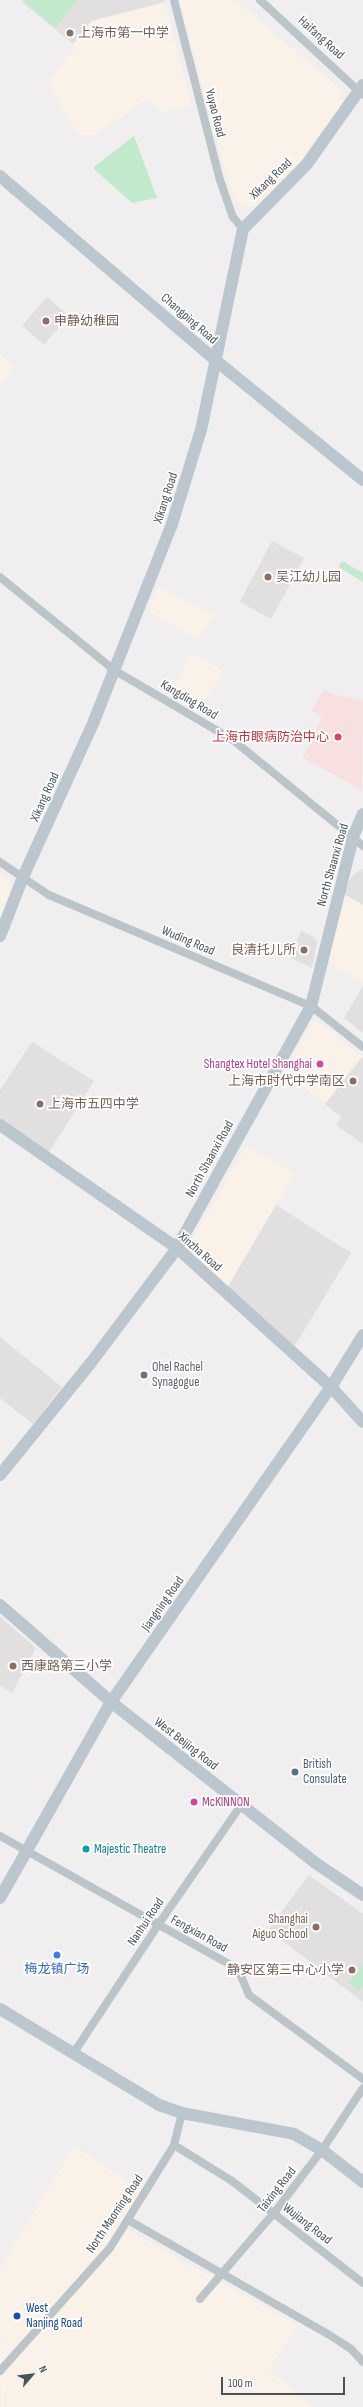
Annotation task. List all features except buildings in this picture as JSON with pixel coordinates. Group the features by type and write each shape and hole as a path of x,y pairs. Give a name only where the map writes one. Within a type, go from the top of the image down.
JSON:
{"main road":[{"name":"Xikang Road","path":"0,936 23,877 94,721 172,524 186,484 200,430 243,229 307,164 362,90"},
{"name":"Changping Road","path":"0,176 214,359 363,480"},
{"name":"North Shaanxi Road","path":"0,1475 90,1364 177,1248 311,1006 353,837 363,814"},
{"name":"Xinzha Road","path":"0,1124 177,1248 331,1387 363,1422"},
{"name":"Jiangning Road","path":"0,1898 111,1702 331,1387 363,1335"},
{"name":"West Beijing Road","path":"0,1605 111,1702 241,1805 363,1894"},
{"path":"0,2009 159,2105 182,2113 294,2134 322,2150 363,2182"}],"street":[{"name":"Yuyao Road","path":"174,0 225,195 233,217 243,229"},
{"name":"Haifang Road","path":"260,0 362,90"},
{"name":"Kangding Road","path":"0,577 114,670 233,740 363,846"},
{"name":"Wuding Road","path":"0,862 49,895 311,1006 363,1047"},
{"name":"Nanhui Road","path":"73,2054 158,1925 241,1805"},
{"name":"Fengxian Road","path":"0,1836 26,1852 238,1969 249,1995 363,2079"},
{"name":"Taixing Road","path":"200,2299 274,2213 322,2150 363,2088"},
{"name":"North Maoming Road","path":"0,2371 110,2248 174,2146 182,2113"},
{"name":"Wujiang Road","path":"174,2146 232,2181 363,2283"},
{"path":"128,2220 328,2334 351,2349 363,2362"}],"shaded area":[{"name":"上海市第一中学","path":"24,0 164,0 165,2 91,21 73,44 22,2"},
{"path":"179,0 235,0 339,89 344,102 294,169 259,202 249,208 239,204 231,192"},
{"path":"165,2 191,105 163,112 156,109 149,98 95,135 78,135 48,82 75,47 73,44 91,21"},
{"name":"申静幼稚园","path":"47,297 69,316 44,345 22,326"},
{"path":"0,355 14,366 0,385"},
{"name":"吴江幼儿园","path":"272,541 304,558 271,619 240,602"},
{"path":"158,586 215,615 197,640 149,611"},
{"path":"192,653 223,671 200,712 168,694"},
{"name":"上海市眼病防治中心","path":"324,689 333,694 363,701 362,790 303,758 322,717 312,711"},
{"path":"363,869 363,905 344,894 350,879 355,873"},
{"path":"0,874 9,880 11,887 0,916"},
{"path":"344,894 363,905 363,982 327,962"},
{"name":"良清托儿所","path":"301,931 314,937 317,942 312,968 289,957"},
{"path":"363,986 363,1033 344,1018"},
{"path":"311,1022 320,1023 362,1057 325,1104 286,1072"},
{"name":"上海市五四中学","path":"32,1042 94,1081 49,1152 0,1119 0,1090"},
{"name":"上海市时代中学南区","path":"362,1057 363,1144 336,1125 341,1117 325,1104"},
{"path":"246,1145 295,1174 227,1288 197,1260 193,1251 193,1239"},
{"path":"276,1205 351,1253 294,1347 227,1288"},
{"path":"0,1337 62,1387 33,1424 0,1398"},
{"name":"西康路第三小学","path":"0,1617 36,1648 12,1693 0,1685"},
{"name":"Shanghai Aiguo School","path":"309,1875 363,1914 363,2002 268,1930"},
{"path":"74,2146 141,2190 107,2245 0,2364 0,2268"},
{"path":"127,2229 298,2326 269,2370 313,2407 1,2407 0,2375 80,2287"}],"green space":[{"path":"26,0 78,0 55,27 25,2"},
{"path":"134,136 157,198 132,203 93,168"},
{"path":"342,561 363,573 363,582 339,567"},
{"path":"363,1964 363,1985 359,1991 349,1983"}],"place":[{"name":"上海市第一中学","path":"70,33"},
{"name":"申静幼稚园","path":"46,321"},
{"name":"吴江幼儿园","path":"268,577"},
{"name":"上海市眼病防治中心","path":"338,737"},
{"name":"良清托儿所","path":"304,950"},
{"name":"Shangtex Hotel Shanghai","path":"320,1064"},
{"name":"上海市时代中学南区","path":"353,1081"},
{"name":"上海市五四中学","path":"40,1104"},
{"name":"Ohel Rachel Synagogue","path":"144,1375"},
{"name":"西康路第三小学","path":"13,1666"},
{"name":"British Consulate","path":"295,1772"},
{"name":"McKINNON","path":"194,1802"},
{"name":"Majestic Theatre","path":"86,1849"},
{"name":"Shanghai Aiguo School","path":"316,1927"},
{"name":"梅龙镇广场","path":"57,1955"},
{"name":"静安区第三中心小学","path":"352,1970"},
{"name":"West Nanjing Road","path":"17,2316"}]}
